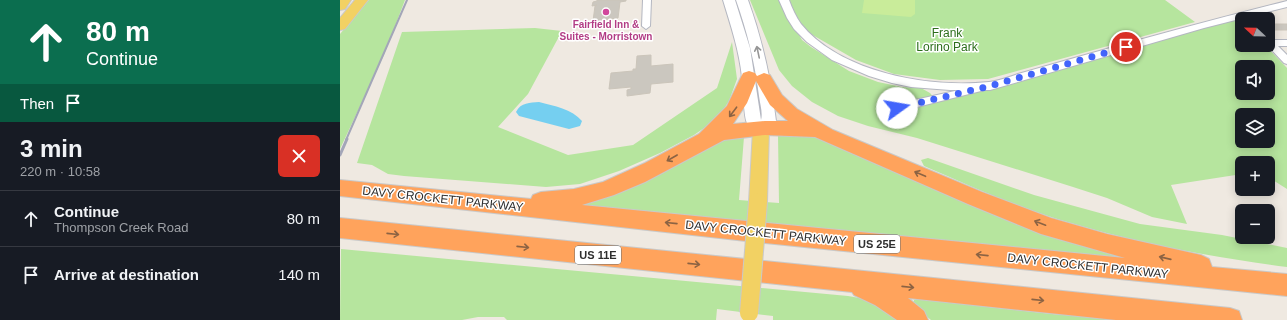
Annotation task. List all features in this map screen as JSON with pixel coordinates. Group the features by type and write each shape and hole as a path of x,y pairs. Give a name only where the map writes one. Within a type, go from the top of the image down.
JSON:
{"highway":[{"path":"701,142 730,116 757,78 796,119 826,135 975,198 1050,226 1107,244 1286,285"},
{"path":"469,201 550,201 593,193 627,182 701,142 719,134 736,130 783,128 803,129 826,135"},
{"name":"DAVY CROCKETT PARKWAY","path":"340,188 1286,285"},
{"name":"US 11E","path":"347,229 842,280"},
{"path":"842,280 879,294 904,308 915,320"},
{"path":"842,280 1230,320"}],"main road":[{"path":"340,6 345,0"},
{"path":"341,25 362,0"},
{"path":"729,0 757,78"},
{"path":"742,0 756,40 757,78 753,121 761,129 758,202 749,317"}],"street":[{"path":"646,26 647,0"},
{"path":"784,0 797,26 809,39 844,62 864,71 881,77 914,84 960,87 990,86"},
{"path":"897,108 990,86 1200,26 1287,4"},
{"path":"1287,43 1270,43 1287,61"}],"green space":[{"path":"369,0 405,0 384,55 340,149 340,34"},
{"path":"750,0 780,0 802,40 849,71 878,82 902,87 921,88 930,93 936,100 1235,18 1235,52 1272,52 1287,68 1287,189 1275,181 1275,156 1235,156 1235,175 1171,185 1187,224 1152,217 1107,198 1073,187 917,138 868,126 838,116 812,102 792,86 779,70"},
{"name":"Frank Lorino Park","path":"784,0 1165,0 1195,22 988,79 940,80 894,74 856,60 797,26"},
{"path":"864,0 915,0 915,14 911,17 862,13"},
{"path":"535,28 562,31 528,94 498,127 568,155 633,145 717,88 732,42 737,79 729,101 717,119 694,135 660,153 619,171 580,184 546,187 404,176 388,174 372,165 357,163 402,32"},
{"path":"778,135 811,135 1137,260 561,204 716,139 744,137 739,200 779,203"},
{"path":"928,158 1034,195 1140,224 1235,238 1235,244 1267,244 1287,248 1287,267 1224,258 1162,246 1069,223 981,191 924,166 921,160"},
{"path":"341,249 848,296 875,303 897,320 773,320 773,316 717,309 716,320 507,320 504,317 478,317 462,320 340,320"},
{"path":"917,299 1052,314 1131,320 931,320 913,305 914,300"}],"water":[{"path":"539,102 562,108 573,114 582,121 580,126 569,129 519,116 516,112 520,106"}],"building":[{"name":"Fairfield Inn & Suites - Morristown","path":"597,0 626,1 620,2 618,18 593,21 595,6 597,5 592,6 593,2"},
{"path":"1275,24 1287,24 1287,30 1275,30"},
{"path":"651,55 651,66 673,64 673,82 651,84 650,93 627,96 627,90 631,89 631,87 609,89 611,73 633,71 633,69 636,69 637,56"}],"railway":[{"path":"346,140 407,0"},
{"path":"340,155 347,139"}],"place":[{"name":"Fairfield Inn & Suites - Morristown","path":"606,12"}],"route":[{"path":"897,108 990,86 1126,47"}]}
